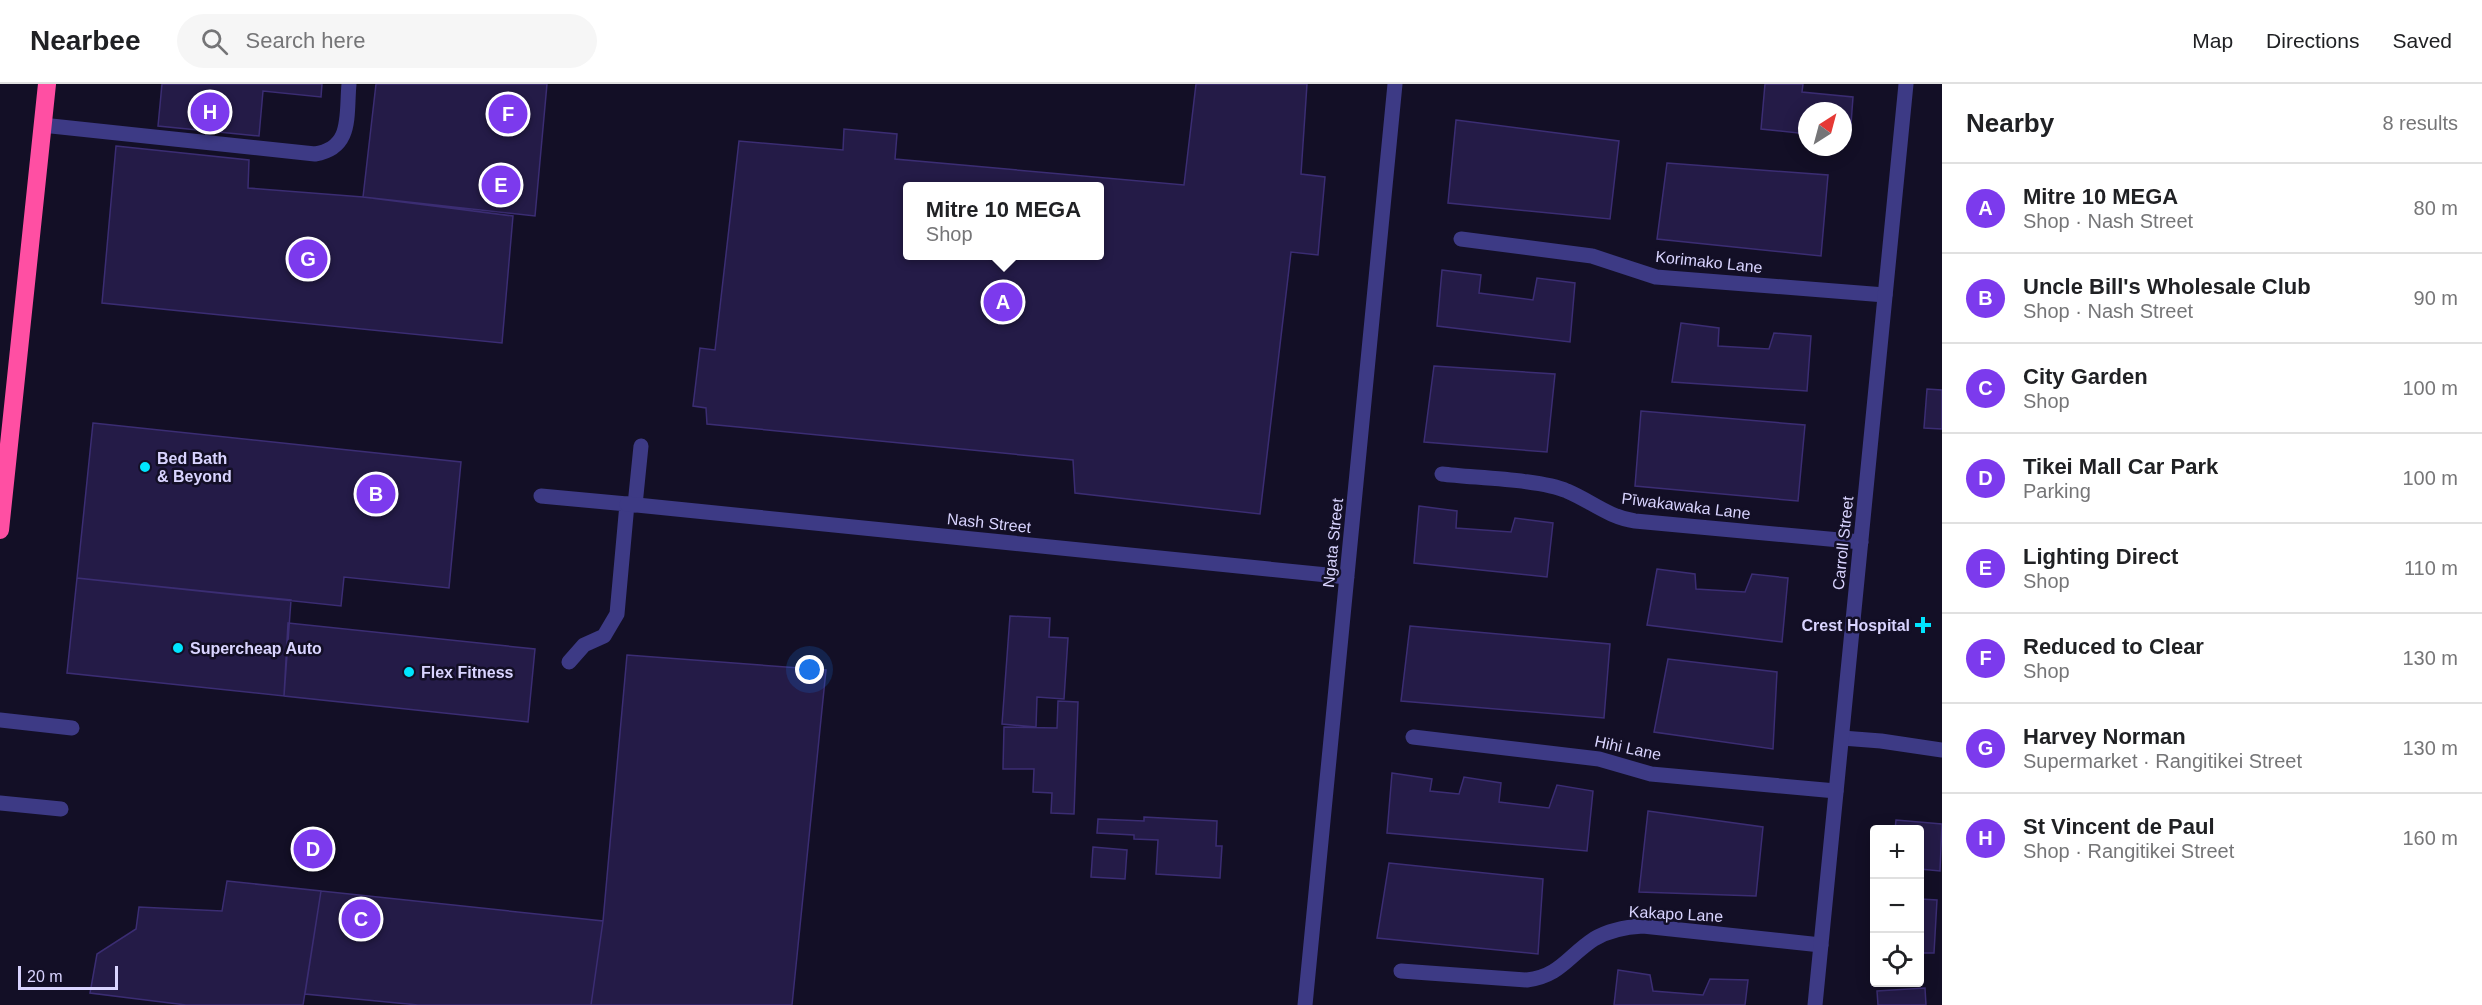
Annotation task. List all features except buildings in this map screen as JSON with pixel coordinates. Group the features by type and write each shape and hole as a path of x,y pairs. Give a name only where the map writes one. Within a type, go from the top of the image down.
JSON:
{"highway":[{"path":"0,530 5,432 47,84"}],"street":[{"path":"42,125 315,154 328,152 339,145 344,136 349,84"},
{"name":"Ngata Street","path":"1305,1005 1395,84"},
{"name":"Carroll Street","path":"1815,1005 1906,84"},
{"name":"Korimako Lane","path":"1461,239 1592,256 1614,261 1656,277 1886,295"},
{"path":"569,662 584,645 604,636 617,614 641,446"},
{"name":"Pīwakawaka Lane","path":"1442,474 1567,490 1604,513 1626,520 1861,542"},
{"name":"Nash Street","path":"541,496 1347,577"},
{"path":"0,720 72,728"},
{"name":"Hihi Lane","path":"1413,737 1599,759 1652,774 1836,791"},
{"path":"1842,738 1942,750"},
{"path":"0,803 61,809"},
{"name":"Kakapo Lane","path":"1401,971 1527,981 1555,972 1592,940 1624,928 1643,926 1821,945"}],"place":[{"name":"St Vincent de Paul","path":"210,112"},
{"name":"Reduced to Clear","path":"508,114"},
{"name":"Lighting Direct","path":"501,185"},
{"name":"Harvey Norman","path":"308,259"},
{"name":"Mitre 10 MEGA","path":"1003,302"},
{"name":"Bed Bath & Beyond","path":"145,467"},
{"name":"Uncle Bill's Wholesale Club","path":"376,494"},
{"name":"Crest Hospital","path":"1923,625"},
{"name":"Supercheap Auto","path":"178,648"},
{"name":"Flex Fitness","path":"409,672"},
{"name":"Tikei Mall Car Park","path":"313,849"},
{"name":"City Garden","path":"361,919"}]}
